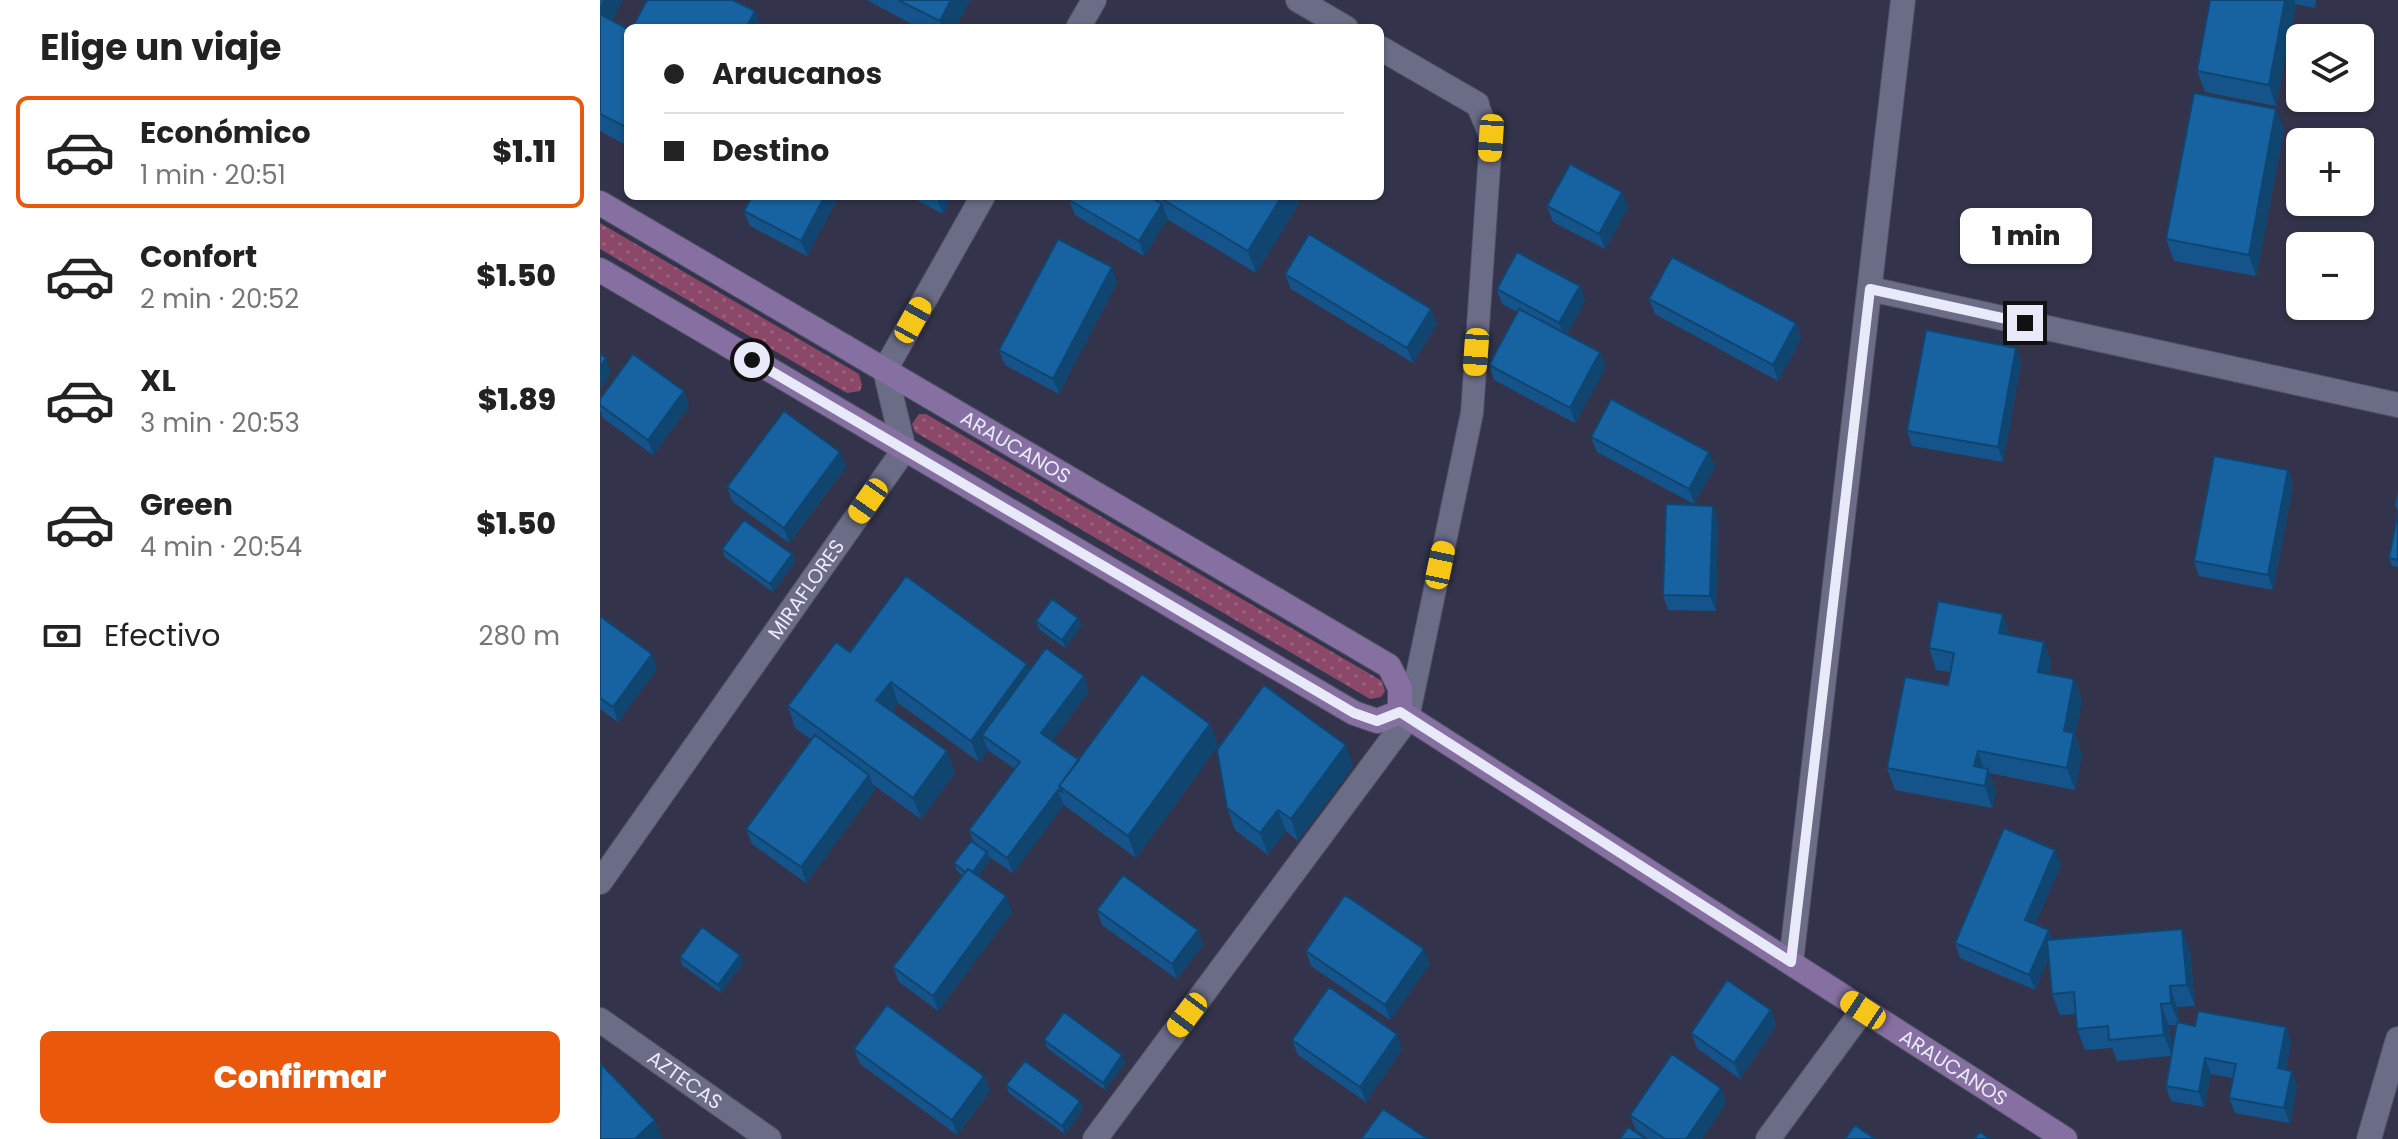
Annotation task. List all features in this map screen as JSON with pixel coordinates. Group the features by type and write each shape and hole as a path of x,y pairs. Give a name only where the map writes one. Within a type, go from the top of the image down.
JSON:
{"street":[{"path":"1080,24 1094,0"},
{"path":"1298,0 1339,24"},
{"path":"1791,962 1903,0"},
{"path":"1384,50 1477,104"},
{"path":"904,450 885,370 981,200"},
{"name":"ARAUCANOS","path":"600,203 1389,666 1400,688 1404,715 2065,1139"},
{"path":"600,270 1354,713 1377,721 1404,715"},
{"path":"1870,289 2398,405"},
{"name":"MIRAFLORES","path":"600,882 904,450"},
{"path":"1095,1139 1404,715"},
{"path":"1768,1139 1863,1010"},
{"name":"AZTECAS","path":"600,1020 769,1139"},
{"path":"2369,1139 2398,1039"}],"lane":[{"path":"1404,715 1472,413 1491,138 1477,104"}],"shaded area":[{"path":"600,223 859,374 860,391 847,393 600,249"},
{"path":"919,414 926,414 1382,681 1385,691 1381,697 1370,699 915,432 912,424"}],"building":[{"path":"647,0 733,0 755,11 748,24 634,24"},
{"path":"898,0 951,0 940,21"},
{"path":"2210,0 2285,0 2269,85 2197,71"},
{"path":"600,14 624,27 624,126 600,114"},
{"path":"2194,93 2276,109 2249,255 2166,239"},
{"path":"1570,164 1622,192 1599,234 1547,206"},
{"path":"750,200 823,200 801,241 744,211"},
{"path":"1069,200 1155,200 1162,204 1139,241"},
{"path":"1164,200 1280,200 1248,251"},
{"path":"1309,234 1431,309 1407,348 1285,274"},
{"path":"1058,239 1112,267 1053,379 999,350"},
{"path":"1517,252 1580,286 1559,323 1497,289"},
{"path":"1672,257 1796,323 1773,365 1649,299"},
{"path":"1519,309 1600,352 1570,408 1489,365"},
{"path":"1926,330 2016,348 1998,447 1907,431"},
{"path":"633,354 684,391 648,440 600,405 600,399"},
{"path":"1611,399 1709,452 1689,489 1591,437"},
{"path":"784,411 840,452 784,528 727,487"},
{"path":"2214,456 2288,470 2268,575 2194,561"},
{"path":"1666,504 1713,506 1710,596 1663,595"},
{"path":"2398,512 2398,560 2389,558"},
{"path":"744,520 792,554 770,584 722,549"},
{"path":"906,576 1027,664 971,741 891,682 876,700 947,751 913,798 788,706 836,642 850,652"},
{"path":"1052,599 1078,618 1062,640 1036,621"},
{"path":"1938,601 2003,614 1999,633 2044,642 2038,672 2074,679 2064,731 2074,733 2067,768 1978,751 1974,766 1988,769 1985,786 1887,768 1905,677 1948,685 1954,653 1929,648"},
{"path":"600,616 652,654 613,707 600,698"},
{"path":"1046,648 1084,676 1041,733 1079,760 1059,786 1062,792 1058,790 1007,858 969,830 1020,762 982,735"},
{"path":"1142,674 1210,724 1128,836 1059,786"},
{"path":"1264,685 1346,745 1291,819 1278,810 1260,833 1227,808 1217,750"},
{"path":"815,735 869,775 801,867 746,829"},
{"path":"2004,828 2055,850 2025,920 2049,930 2029,975 1955,943"},
{"path":"971,841 987,852 973,872 968,869 965,872 954,863"},
{"path":"968,869 1006,896 933,996 893,967"},
{"path":"1123,875 1198,930 1172,964 1097,910"},
{"path":"1345,895 1424,949 1385,1005 1306,951"},
{"path":"702,927 740,955 718,985 680,957"},
{"path":"2182,929 2187,985 2170,986 2171,1003 2161,1004 2164,1035 2109,1040 2108,1026 2077,1029 2074,992 2052,994 2047,940"},
{"path":"1727,980 1771,1010 1734,1063 1691,1033"},
{"path":"1329,987 1397,1034 1360,1087 1292,1040"},
{"path":"887,1005 984,1076 952,1120 854,1049"},
{"path":"2198,1011 2286,1027 2278,1068 2292,1071 2284,1108 2229,1098 2236,1064 2205,1058 2199,1092 2166,1086 2177,1022 2195,1026"},
{"path":"1064,1012 1122,1055 1103,1083 1044,1040"},
{"path":"1672,1054 1721,1088 1686,1139 1665,1139 1630,1115"},
{"path":"1025,1061 1080,1101 1062,1126 1006,1085"},
{"path":"601,1064 655,1120 635,1139 600,1139"},
{"path":"1383,1109 1428,1139 1361,1139"},
{"path":"1855,1125 1875,1139 1845,1139"},
{"path":"1628,1127 1646,1139 1620,1139"},
{"path":"1980,1132 1990,1139 1974,1139"}],"route":[{"path":"752,360 1354,713 1377,721 1400,712 1791,962 1870,289 2025,323"}]}
